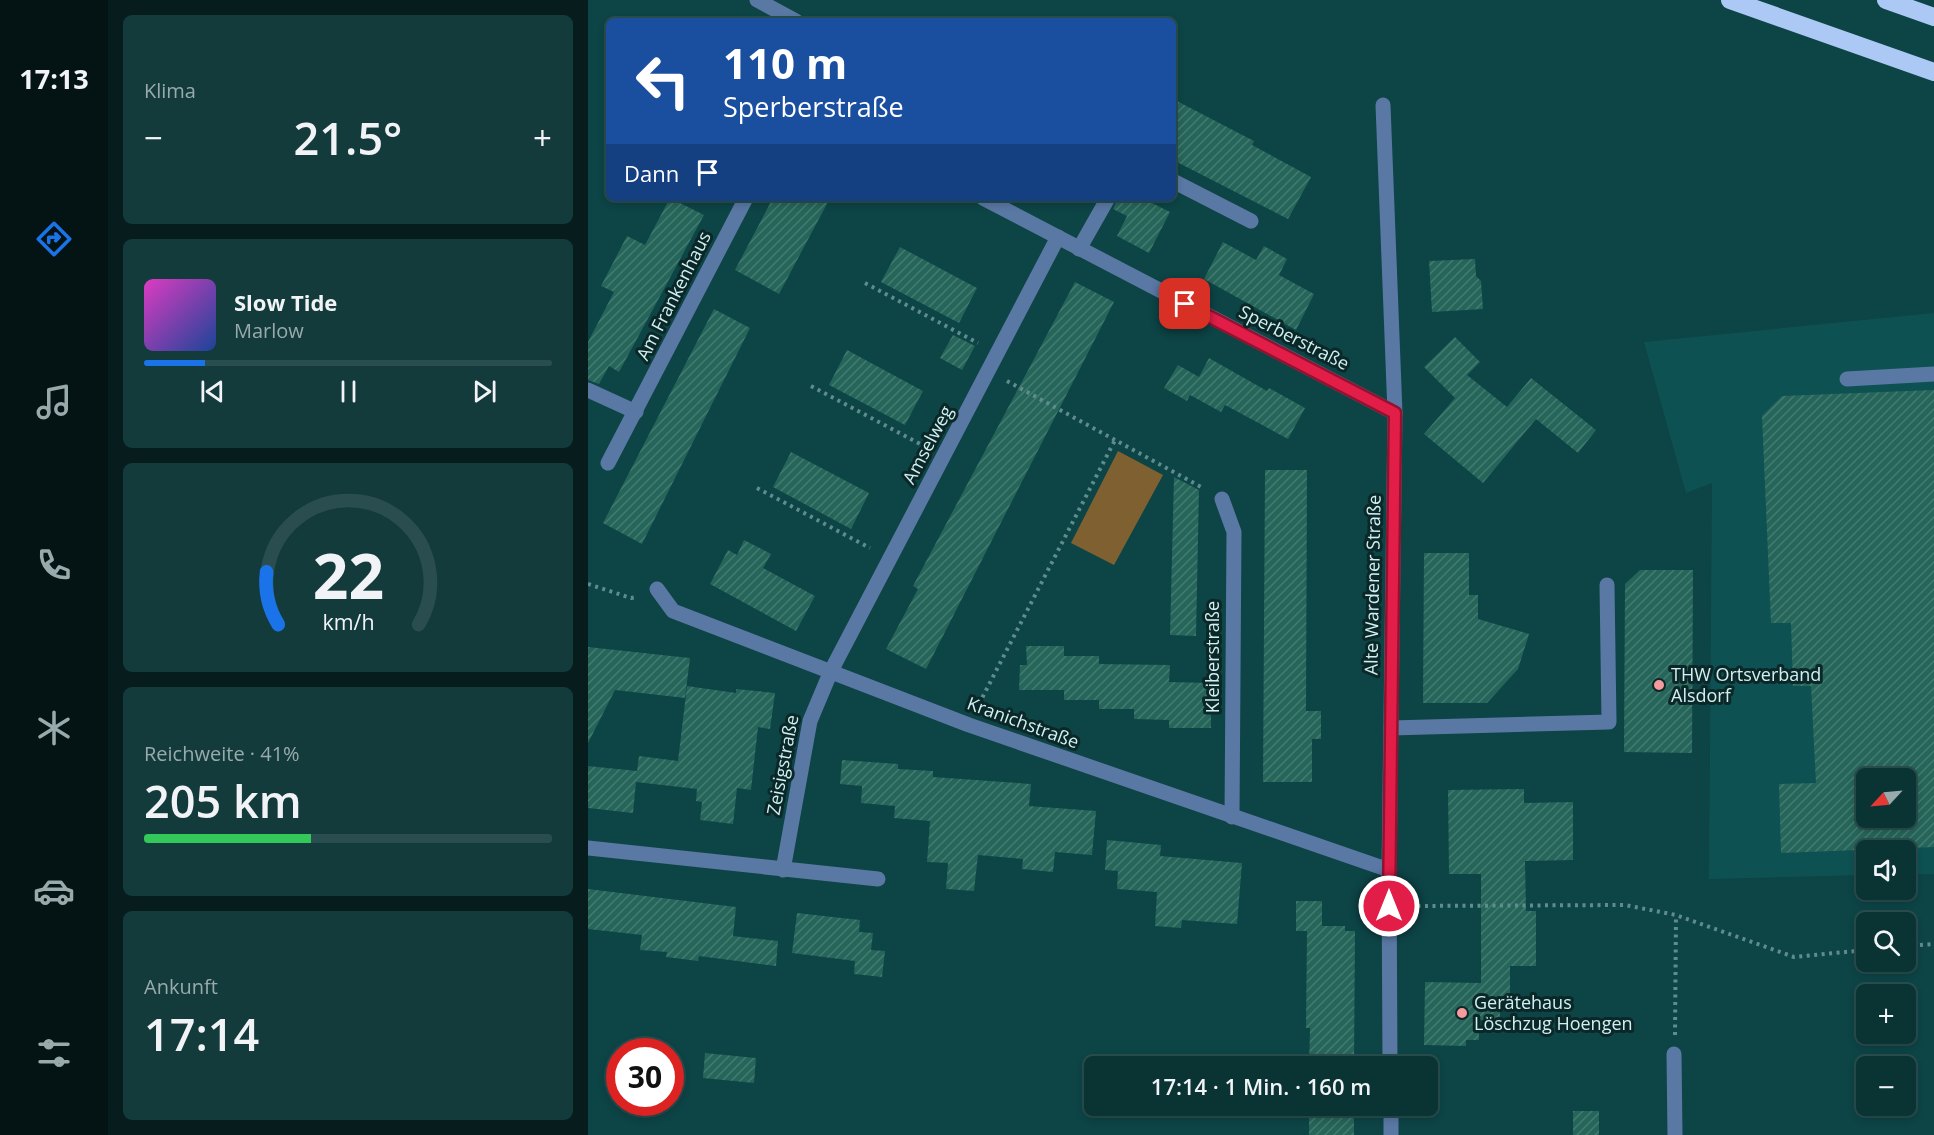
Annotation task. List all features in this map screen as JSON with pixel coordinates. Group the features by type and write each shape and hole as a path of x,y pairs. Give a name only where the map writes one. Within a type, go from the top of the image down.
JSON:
{"highway":[{"path":"1730,0 1934,72"},
{"path":"1886,0 1934,17"}],"street":[{"path":"756,0 790,18"},
{"name":"Alte Wardener Straße","path":"1383,105 1395,413 1389,870 1390,1056"},
{"path":"1176,183 1251,222"},
{"name":"Am Frankenhaus","path":"608,463 744,201"},
{"name":"Sperberstraße","path":"989,201 1395,413"},
{"path":"1079,249 1106,201"},
{"name":"Amselweg","path":"831,671 1058,237"},
{"path":"1847,379 1934,375"},
{"path":"588,390 636,412"},
{"name":"Kleiberstraße","path":"1222,499 1234,532 1232,817"},
{"path":"1391,728 1609,722 1607,585"},
{"name":"Kranichstraße","path":"657,589 673,611 969,725 1389,870"},
{"name":"Zeisigstraße","path":"783,870 810,720 831,671"},
{"path":"588,848 878,879"},
{"path":"1674,1054 1675,1135"},
{"path":"1391,1116 1391,1135"}],"path":[{"path":"865,283 998,353"},
{"path":"989,371 1116,438 1222,499"},
{"path":"811,386 944,456"},
{"path":"969,725 1116,438"},
{"path":"757,488 890,559"},
{"path":"588,584 631,598 657,589"},
{"path":"1389,906 1625,905 1676,915 1794,957 1856,951"},
{"path":"1674,1054 1676,915"},
{"path":"1916,945 1934,944"}],"shaded area":[{"path":"1934,313 1934,874 1916,874 1916,840 1856,840 1856,875 1709,879 1712,483 1686,493 1644,342"},
{"path":"1118,451 1163,475 1114,565 1071,543"}],"building":[{"path":"1176,101 1254,141 1252,145 1311,177 1288,219 1176,162"},
{"path":"668,201 676,201 704,215 619,372 609,366 599,384 588,380 588,342 614,292 601,286 627,236 645,245"},
{"path":"771,201 828,201 779,294 735,270"},
{"path":"1117,201 1148,201 1170,212 1149,253 1117,236 1127,216 1113,209"},
{"path":"1223,242 1256,260 1264,246 1287,259 1279,275 1314,294 1296,330 1204,279"},
{"path":"900,247 977,288 959,323 881,282"},
{"path":"1475,259 1476,276 1481,281 1483,309 1432,312 1429,261"},
{"path":"1075,282 1114,302 926,669 886,649 918,589 913,586"},
{"path":"714,309 750,328 642,544 603,523"},
{"path":"953,335 975,346 962,370 940,358"},
{"path":"1455,337 1480,362 1467,375 1507,407 1531,378 1596,430 1578,453 1536,419 1483,483 1424,434 1455,398 1424,367"},
{"path":"847,350 923,391 905,425 829,385"},
{"path":"1209,358 1267,391 1269,388 1305,408 1288,439 1225,405 1221,412 1190,395 1187,401 1164,388 1178,365 1199,377"},
{"path":"1934,390 1934,847 1916,848 1916,840 1856,840 1856,850 1781,853 1779,784 1816,783 1811,686 1793,686 1791,623 1771,623 1762,416 1782,396"},
{"path":"791,452 869,493 851,529 773,487"},
{"path":"1265,470 1307,470 1306,711 1321,711 1321,739 1312,739 1312,782 1263,782"},
{"path":"1174,477 1199,490 1196,636 1170,635"},
{"path":"744,540 771,554 763,568 815,596 796,631 710,584 728,550 737,555"},
{"path":"1424,553 1469,553 1469,595 1478,595 1478,619 1529,634 1518,669 1487,703 1423,703"},
{"name":"THW Ortsverband Alsdorf","path":"1640,570 1693,570 1692,753 1624,752 1625,584"},
{"path":"1026,646 1064,646 1064,656 1099,656 1099,664 1170,665 1169,682 1211,683 1211,728 1169,728 1169,720 1134,719 1134,709 1099,709 1099,700 1064,700 1064,690 1019,690 1020,665 1027,665"},
{"path":"588,647 690,658 685,698 615,690 588,743"},
{"path":"687,686 736,693 736,689 775,693 770,729 758,727 751,790 737,788 733,824 700,820 702,802 696,801 697,789 636,782 633,813 588,808 588,766 637,771 639,756 678,761"},
{"path":"842,760 898,764 898,769 933,771 933,777 1031,784 1029,806 1096,811 1092,855 1055,852 1053,872 1022,869 1023,859 978,855 974,891 946,889 948,863 927,862 930,821 894,818 895,806 861,803 862,786 840,784"},
{"path":"1524,789 1524,803 1573,802 1573,860 1525,861 1526,911 1536,911 1536,966 1510,966 1510,1002 1500,1005 1500,1021 1479,1020 1479,1040 1466,1040 1466,1046 1424,1045 1425,982 1481,983 1481,874 1449,874 1448,790"},
{"path":"1107,840 1161,845 1160,856 1242,863 1237,924 1182,920 1181,928 1155,926 1157,892 1117,889 1118,871 1105,870"},
{"path":"588,889 736,907 733,936 778,941 776,966 699,956 698,961 666,957 667,952 640,950 642,935 588,929"},
{"path":"1296,901 1322,901 1322,926 1345,926 1345,931 1355,931 1354,1056 1309,1056 1310,1028 1306,1028 1307,931 1296,931"},
{"path":"797,913 860,920 859,932 873,933 871,950 885,951 882,977 854,974 855,961 792,953"},
{"path":"705,1053 756,1058 754,1083 703,1078"},
{"path":"1573,1111 1599,1111 1599,1135 1573,1135"},
{"path":"1309,1116 1354,1116 1354,1135 1309,1135"}],"place":[{"name":"THW Ortsverband Alsdorf","path":"1659,685"},
{"name":"Gerätehaus Löschzug Hoengen","path":"1462,1013"}],"route":[{"path":"1185,304 1395,413 1389,906"}]}
